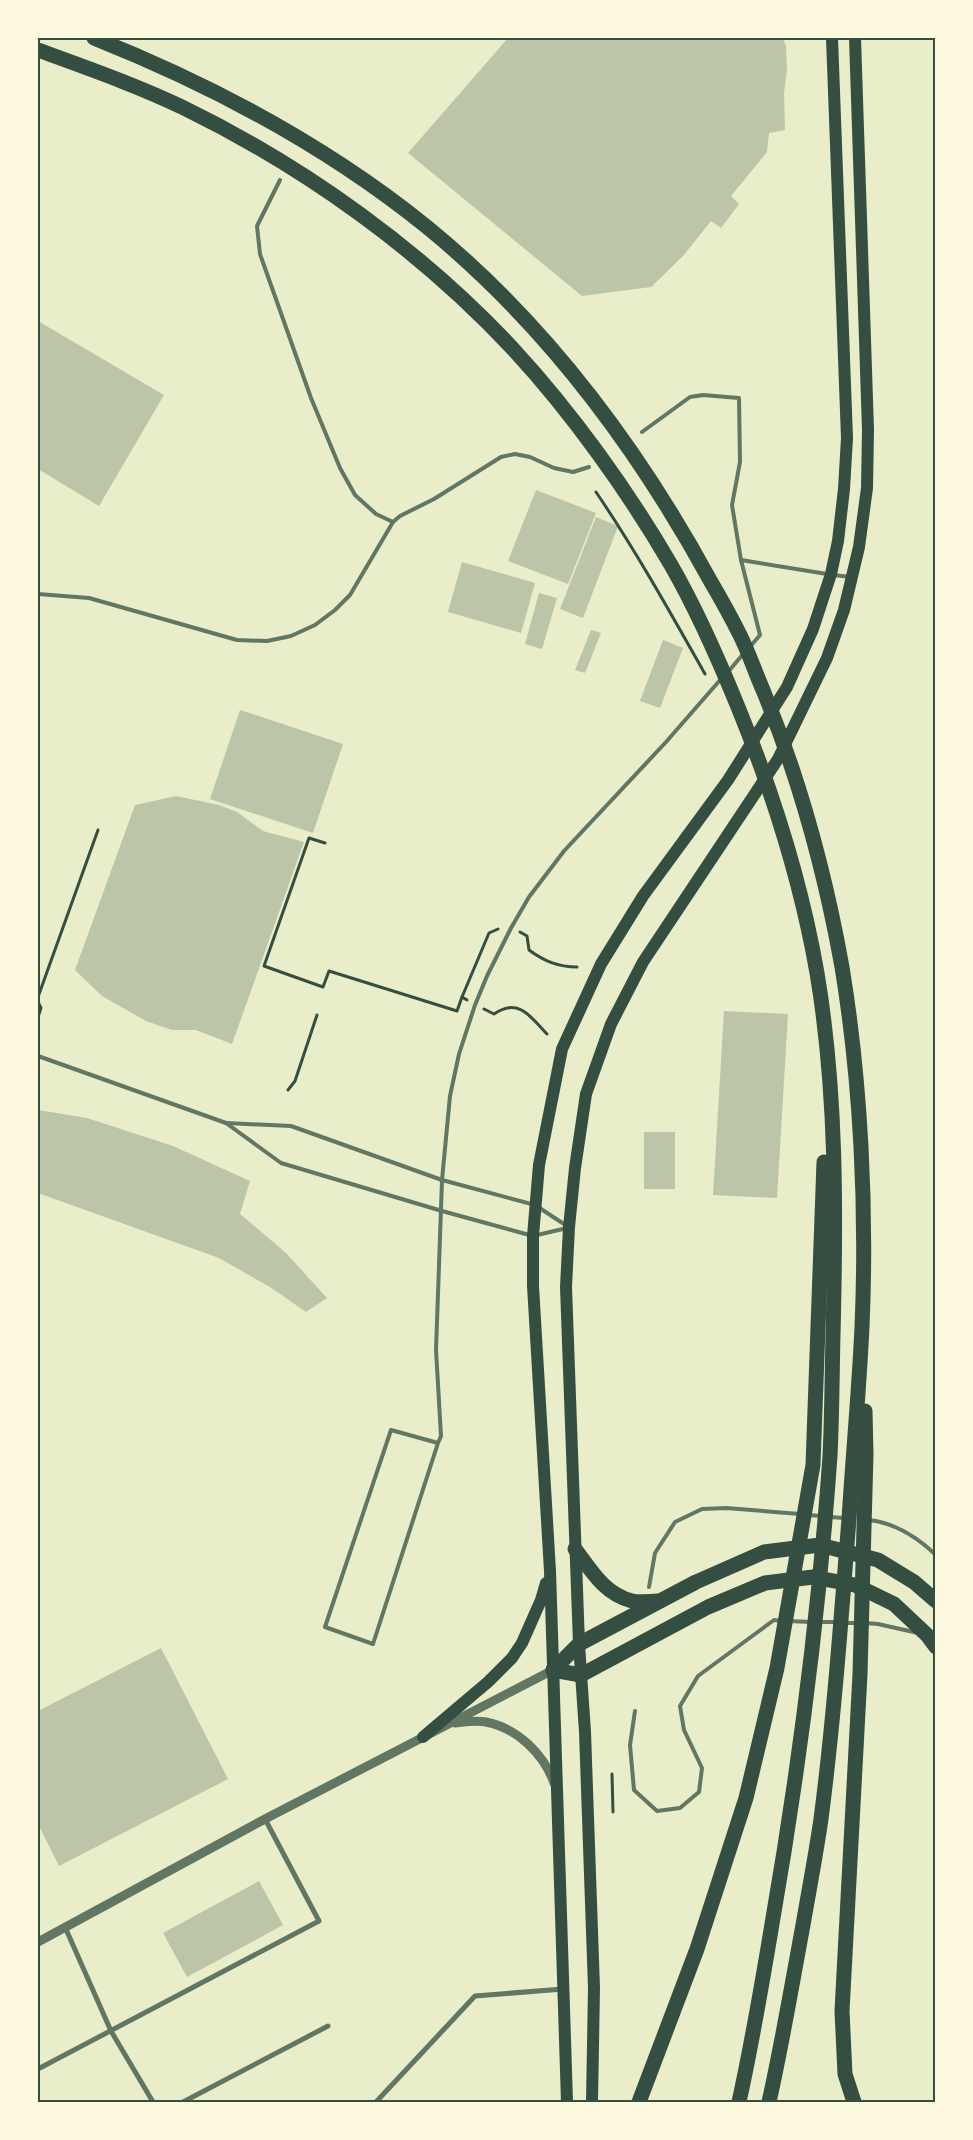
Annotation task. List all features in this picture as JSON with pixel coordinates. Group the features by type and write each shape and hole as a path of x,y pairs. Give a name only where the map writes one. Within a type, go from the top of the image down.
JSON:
{"highway":[{"path":"94,38 197,83 270,122 350,170 426,226 484,277 536,329 586,390 652,480 694,551 740,636 782,735 806,810 826,887 842,970 854,1063 862,1184 862,1324 866,1454 860,1674 842,2011 845,2074 854,2102"},
{"path":"38,50 103,74 183,108 256,147 332,195 406,250 514,350 564,410 630,498 672,567 715,651 756,751 780,820 802,897 818,977 828,1068 834,1164 835,1258 830,1453 811,1667 791,1815 751,2050 739,2102"},
{"path":"639,2102 697,1949 743,1807 777,1668 813,1465 828,1068"},
{"path":"769,2102 781,2046 821,1823 838,1670 862,1324"},
{"path":"553,1670 579,1644 696,1582 764,1552 820,1546 878,1560 914,1582 936,1601"},
{"path":"576,1549 601,1584 617,1596 633,1602 662,1601"},
{"path":"553,1670 581,1675 708,1607 765,1583 813,1576 855,1584 894,1604 931,1641"}],"main road":[{"path":"567,2102 550,1571 533,1286 533,1236 539,1165 562,1049 601,964 643,896 728,780 787,688 813,629 831,574 841,515 847,438 832,38"},
{"path":"592,2102 594,1988 566,1287 569,1227 576,1161 586,1094 611,1024 643,962 778,759 828,658 844,610 852,578 859,547 867,488 868,430 855,38"},
{"path":"423,1738 488,1682 512,1658 522,1644 542,1600 550,1571"}],"street":[{"path":"38,1942 265,1819 553,1670"},
{"path":"452,1723 486,1722 520,1736 550,1770 557,1792"},
{"path":"38,2069 319,1921 265,1819"},
{"path":"66,1927 111,2030 153,2102"},
{"path":"376,2102 475,1996 564,1989"},
{"path":"183,2102 328,2026"}],"lane":[{"path":"280,180 257,226 260,254 311,398 340,468 355,495 376,514 393,522"},
{"path":"438,1443 391,1430 325,1627 373,1644 441,1436 436,1350 442,1180 450,1096 459,1054 474,1005 511,928 530,897 564,851 666,742 760,635 741,560 732,505 740,462 739,398 703,395 690,397 642,432"},
{"path":"38,594 89,598 237,640 267,641 291,636 315,624 336,610 350,595 393,522 400,516 434,499 501,457 515,454 530,457 554,468 573,472 589,467"},
{"path":"741,560 852,578"},
{"path":"38,1056 226,1123 281,1162 442,1212 533,1236 569,1227"},
{"path":"226,1123 291,1126 442,1180 535,1205 569,1227"},
{"path":"649,1588 654,1553 675,1522 702,1509 726,1508 885,1522 919,1539 936,1555"},
{"path":"635,1711 630,1745 634,1790 657,1811 680,1808 699,1792 702,1768 684,1730 680,1706 698,1676 774,1620 878,1624 931,1641"}],"path":[{"path":"596,492 640,558 705,675"},
{"path":"38,997 98,830"},
{"path":"324,843 309,838 264,966 322,987 328,971 457,1011 488,933 497,931 502,922"},
{"path":"511,928 527,936 529,950 540,958 553,964 577,967"},
{"path":"462,997 494,1014 503,1008 513,1007 528,1012 547,1034"},
{"path":"38,1002 41,1008 38,1017"},
{"path":"288,1090 295,1081 318,1015"},
{"path":"612,1774 612,1812"}],"building":[{"path":"508,38 783,38 786,46 787,70 784,93 785,130 769,133 767,152 731,196 739,204 721,228 711,221 683,256 651,287 582,296 408,153"},
{"path":"38,321 164,395 99,506 38,469"},
{"path":"536,490 596,513 568,584 508,561"},
{"path":"596,517 618,526 583,618 560,609"},
{"path":"462,562 535,583 521,633 448,612"},
{"path":"539,593 557,598 542,649 525,644"},
{"path":"591,630 601,633 585,673 575,670"},
{"path":"663,640 683,648 660,708 640,701"},
{"path":"240,710 343,744 313,833 210,799"},
{"path":"176,796 219,805 237,812 263,831 304,842 232,1044 196,1030 172,1030 146,1021 102,996 75,970 135,805"},
{"path":"724,1011 788,1014 777,1198 713,1195"},
{"path":"38,1110 87,1118 173,1146 250,1181 240,1214 286,1253 327,1298 306,1312 270,1287 219,1258 38,1193"},
{"path":"644,1132 675,1132 675,1189 644,1189"},
{"path":"161,1648 228,1779 59,1866 38,1824 38,1711"},
{"path":"259,1881 283,1925 187,1977 163,1933"}]}
